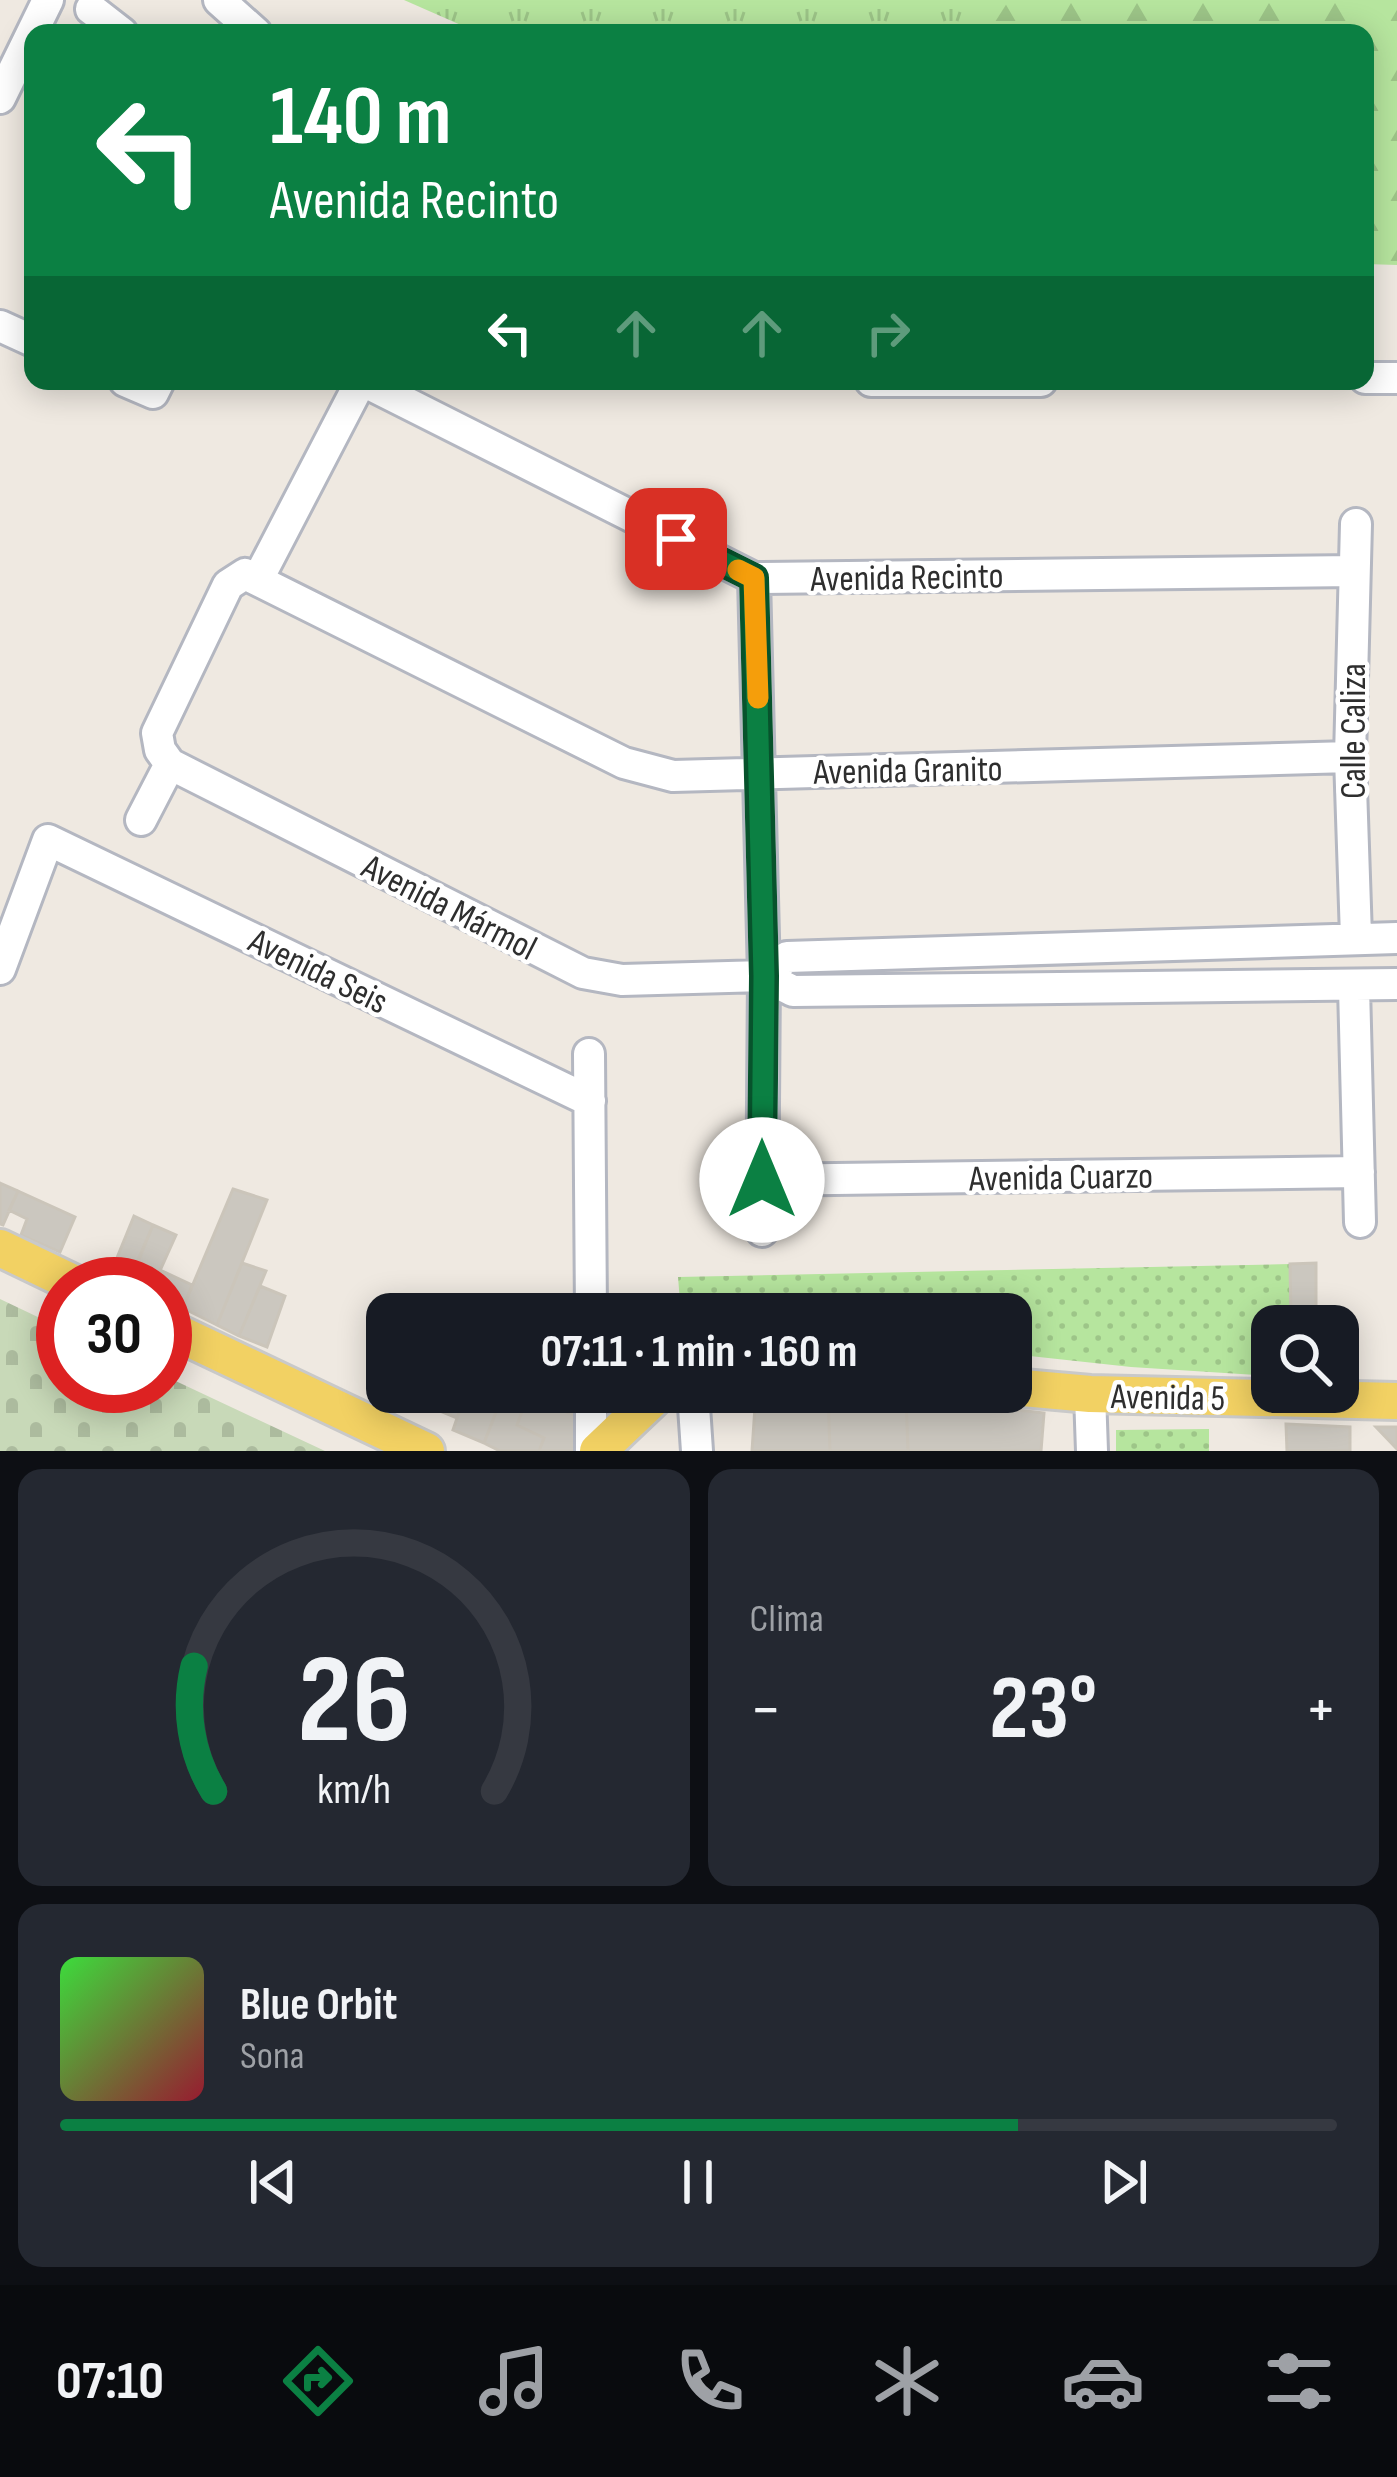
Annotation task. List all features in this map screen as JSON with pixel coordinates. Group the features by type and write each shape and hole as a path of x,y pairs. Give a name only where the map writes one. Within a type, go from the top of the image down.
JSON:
{"main road":[{"path":"0,1248 36,1265"},
{"path":"192,1340 426,1451"},
{"name":"Avenida 5","path":"1032,1389 1397,1401"},
{"path":"595,1451 637,1413"}],"street":[{"path":"219,0 246,24"},
{"path":"89,3 112,24"},
{"path":"0,98 24,49"},
{"path":"141,820 165,757 157,733 357,390"},
{"name":"Avenida Recinto","path":"380,390 754,578 1354,572"},
{"name":"Calle Caliza","path":"1355,524 1350,757 1366,939"},
{"path":"754,578 764,976 762,1231"},
{"name":"Avenida Granito","path":"243,582 624,764 673,776 1350,757"},
{"name":"Avenida Mármol","path":"165,757 584,973 622,980 764,976 793,991 1363,985"},
{"name":"Avenida Seis","path":"0,969 48,840 590,1101"},
{"path":"1360,1222 1363,985 1390,963 1366,939 1321,965 1363,985"},
{"name":"Avenida Mármol","path":"764,976 787,957 1366,939"},
{"path":"589,1054 591,1293"},
{"name":"Avenida Cuarzo","path":"762,1180 1359,1172"},
{"path":"1090,1394 1092,1451"},
{"path":"592,1413 595,1451"},
{"path":"694,1413 697,1451"}],"green space":[{"path":"404,0 1009,0 994,24 459,24"},
{"path":"708,0 1397,0 1397,265 1374,264 1374,24 740,24"},
{"path":"1290,1264 1291,1305 1251,1305 1251,1375 1032,1356 1032,1293 679,1293 678,1277"},
{"path":"0,1299 36,1316 36,1413 192,1413 192,1389 325,1451 0,1451"},
{"path":"1209,1429 1209,1451 1116,1451 1116,1430"}],"building":[{"path":"0,1183 18,1191 3,1225 0,1224"},
{"path":"233,1189 267,1200 217,1325 192,1312 192,1287"},
{"path":"18,1191 75,1217 60,1252 21,1235 27,1219 9,1210"},
{"path":"134,1216 153,1225 139,1257 117,1257"},
{"path":"153,1225 176,1235 166,1257 140,1257"},
{"path":"242,1263 266,1271 239,1336 217,1325"},
{"path":"1316,1263 1316,1305 1291,1305 1290,1264"},
{"path":"260,1286 285,1296 267,1347 239,1336"},
{"path":"459,1413 496,1413 484,1443 453,1430"},
{"path":"496,1413 522,1413 517,1425 544,1438 539,1451 500,1451 484,1443"},
{"path":"522,1413 570,1413 584,1418 577,1451 539,1451 544,1438 517,1425"},
{"path":"755,1413 829,1413 830,1451 752,1451"},
{"path":"829,1413 907,1413 908,1451 830,1451"},
{"path":"907,1413 1044,1413 1041,1451 908,1451"},
{"path":"1286,1424 1350,1427 1350,1451 1287,1451"},
{"path":"1376,1427 1397,1427 1397,1449"}],"slow traffic":[{"path":"738,570 754,578 758,698"}],"route":[{"path":"676,539 754,578 764,976 762,1180"}]}
